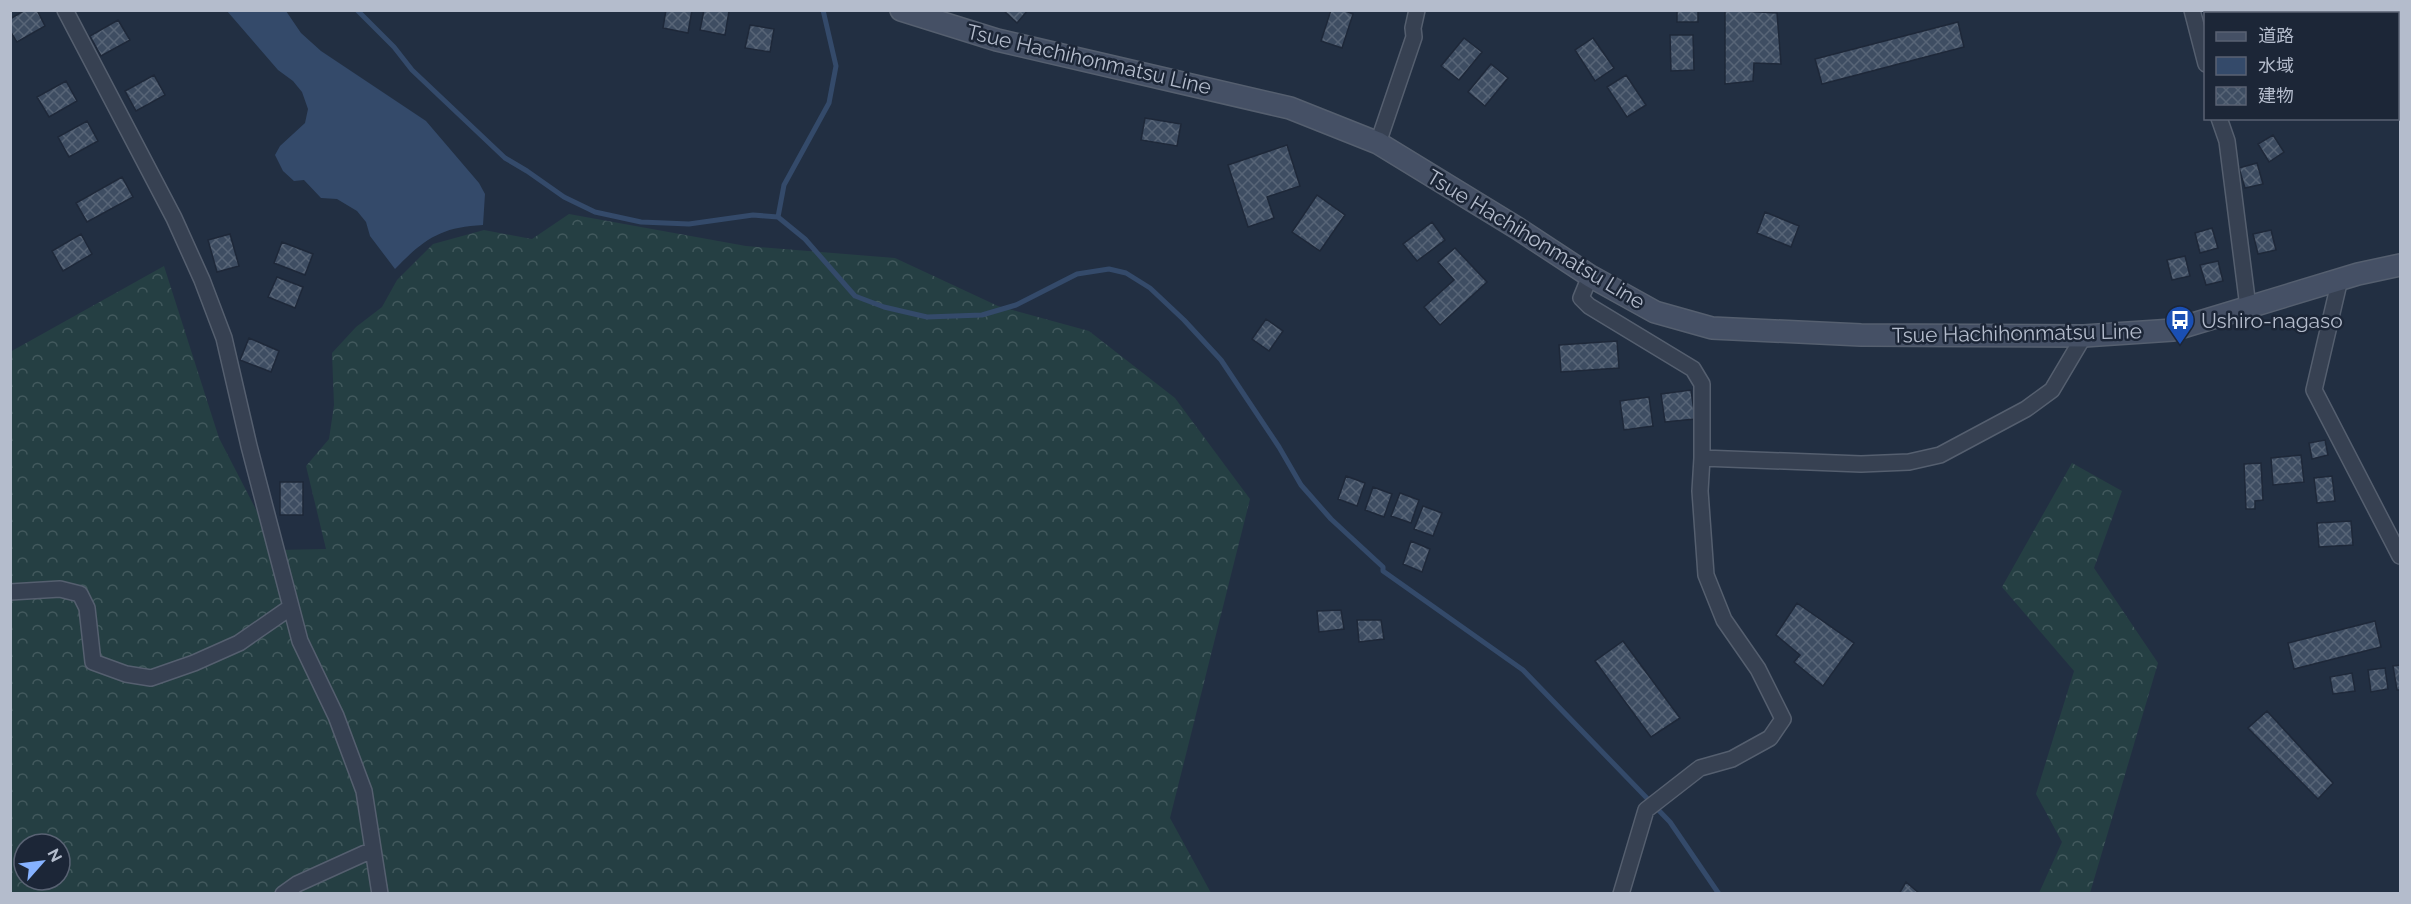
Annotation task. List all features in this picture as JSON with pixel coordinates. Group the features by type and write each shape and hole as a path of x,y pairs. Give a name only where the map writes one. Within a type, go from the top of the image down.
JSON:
{"main road":[{"name":"Tsue Hachihonmatsu Line","path":"901,10 997,40 1290,108 1378,143 1517,228 1590,276 1655,312 1712,328 1861,335 2084,336 2173,330 2340,279 2400,265"}],"street":[{"path":"65,10 174,218 202,280 224,338 249,446 300,641 336,716 364,791 380,894"},
{"path":"1378,143 1414,37 1413,28 1417,10"},
{"path":"2192,10 2204,60"},
{"path":"2220,120 2227,141 2248,307"},
{"path":"1590,276 1581,298 1589,306 1693,369 1702,384 1700,491 1706,576 1724,620 1758,669 1783,719 1770,738 1732,759 1701,768 1646,810 1621,894"},
{"path":"2340,279 2314,390 2400,556"},
{"path":"1702,458 1861,464 1909,462 1940,455 2026,409 2052,390 2084,336"},
{"path":"10,592 60,589 80,594 87,608 93,662 126,674 151,678 194,663 239,643 291,607"},
{"path":"283,894 297,884 372,850"}],"green space":[{"path":"569,214 746,246 895,258 998,306 1089,331 1175,398 1250,499 1170,818 1211,893 11,893 10,352 164,266 219,438 277,550 326,549 306,466 329,439 334,405 332,353 356,327 382,307 397,280 433,244 484,230 532,239"},
{"path":"2072,463 2122,491 2094,568 2158,663 2090,893 2039,893 2062,842 2036,794 2074,671 2002,587"}],"water":[{"path":"227,11 286,11 301,33 321,51 426,121 479,183 485,194 483,225 456,228 434,236 395,269 370,236 366,222 357,211 337,199 321,198 304,180 294,181 283,171 275,155 280,146 305,123 308,109 302,92 293,81 278,70"}],"building":[{"path":"25,10 37,10 45,26 17,42 10,31 10,19"},
{"path":"666,10 692,10 688,33 663,28"},
{"path":"704,10 729,11 725,35 700,30"},
{"path":"1003,10 1028,10 1017,23"},
{"path":"1331,10 1343,10 1353,14 1342,48 1321,41"},
{"path":"1677,10 1698,10 1698,22 1677,22"},
{"path":"1725,10 1777,13 1781,64 1754,63 1753,81 1725,84"},
{"path":"118,20 130,40 101,56 90,36"},
{"path":"1958,22 1964,47 1822,84 1815,59"},
{"path":"750,25 774,29 770,52 745,48"},
{"path":"1670,35 1693,35 1694,70 1671,71"},
{"path":"1464,38 1482,52 1459,80 1441,66"},
{"path":"1593,38 1614,68 1595,81 1575,50"},
{"path":"1491,64 1508,78 1485,106 1468,92"},
{"path":"154,75 165,95 136,111 125,91"},
{"path":"1626,75 1646,105 1627,117 1607,87"},
{"path":"66,81 77,101 49,117 37,97"},
{"path":"1145,118 1181,124 1177,146 1141,140"},
{"path":"87,121 98,141 69,157 58,137"},
{"path":"2273,135 2284,152 2269,162 2258,144"},
{"path":"1287,145 1300,186 1267,197 1274,218 1248,227 1228,165"},
{"path":"2257,163 2263,184 2245,188 2239,168"},
{"path":"122,177 133,197 87,222 76,203"},
{"path":"1317,195 1345,215 1320,251 1292,232"},
{"path":"1765,212 1799,226 1791,247 1757,233"},
{"path":"1432,222 1445,240 1417,261 1403,244"},
{"path":"2212,228 2218,248 2200,253 2195,233"},
{"path":"2271,230 2276,250 2258,254 2253,234"},
{"path":"81,234 92,254 63,271 52,251"},
{"path":"230,234 239,266 217,272 208,240"},
{"path":"282,242 313,254 305,275 274,263"},
{"path":"1455,248 1487,282 1440,325 1424,307 1454,280 1438,262"},
{"path":"2185,256 2190,276 2172,280 2167,260"},
{"path":"2218,261 2223,281 2206,285 2200,265"},
{"path":"277,277 303,287 295,308 268,297"},
{"path":"1266,319 1283,331 1269,351 1252,339"},
{"path":"249,338 279,351 271,372 240,360"},
{"path":"1617,341 1619,368 1561,372 1559,345"},
{"path":"1691,390 1695,419 1665,422 1661,394"},
{"path":"1649,397 1653,426 1624,430 1620,401"},
{"path":"2325,440 2328,455 2312,459 2309,443"},
{"path":"2301,455 2304,482 2273,485 2271,458"},
{"path":"2261,463 2263,500 2255,501 2255,509 2246,509 2244,464"},
{"path":"1346,476 1365,483 1357,506 1338,499"},
{"path":"2332,476 2335,501 2317,503 2314,478"},
{"path":"280,482 303,482 303,515 280,515"},
{"path":"1373,487 1392,494 1384,517 1365,510"},
{"path":"1400,493 1419,500 1411,523 1391,516"},
{"path":"1423,506 1442,513 1433,536 1414,529"},
{"path":"2351,521 2353,545 2319,547 2317,523"},
{"path":"1411,541 1430,549 1422,572 1403,564"},
{"path":"1797,603 1854,643 1823,686 1794,662 1800,655 1776,635"},
{"path":"1341,610 1344,629 1319,632 1317,611"},
{"path":"1357,620 1381,620 1384,639 1359,642"},
{"path":"2375,621 2381,647 2294,669 2288,643"},
{"path":"1623,641 1680,718 1651,737 1595,661"},
{"path":"2400,665 2400,690 2397,690 2393,666"},
{"path":"2385,668 2388,689 2371,692 2368,670"},
{"path":"2352,673 2355,691 2333,694 2330,677"},
{"path":"2267,711 2333,783 2318,799 2248,728"},
{"path":"1906,882 1920,894 1899,894"}],"waterway":[{"path":"357,10 394,47 412,70 505,158 564,197 595,212 641,222 689,224 753,215 778,217 805,239 855,296 884,307 927,317 982,315 1016,305 1077,274 1109,269 1126,273 1150,288 1221,360 1279,447 1301,485 1331,519 1383,567 1383,571 1523,670 1670,822 1719,894"},
{"path":"778,217 784,185 829,103 836,66 823,10"}],"place":[{"name":"Ushiro-nagaso","path":"2180,346"}]}
